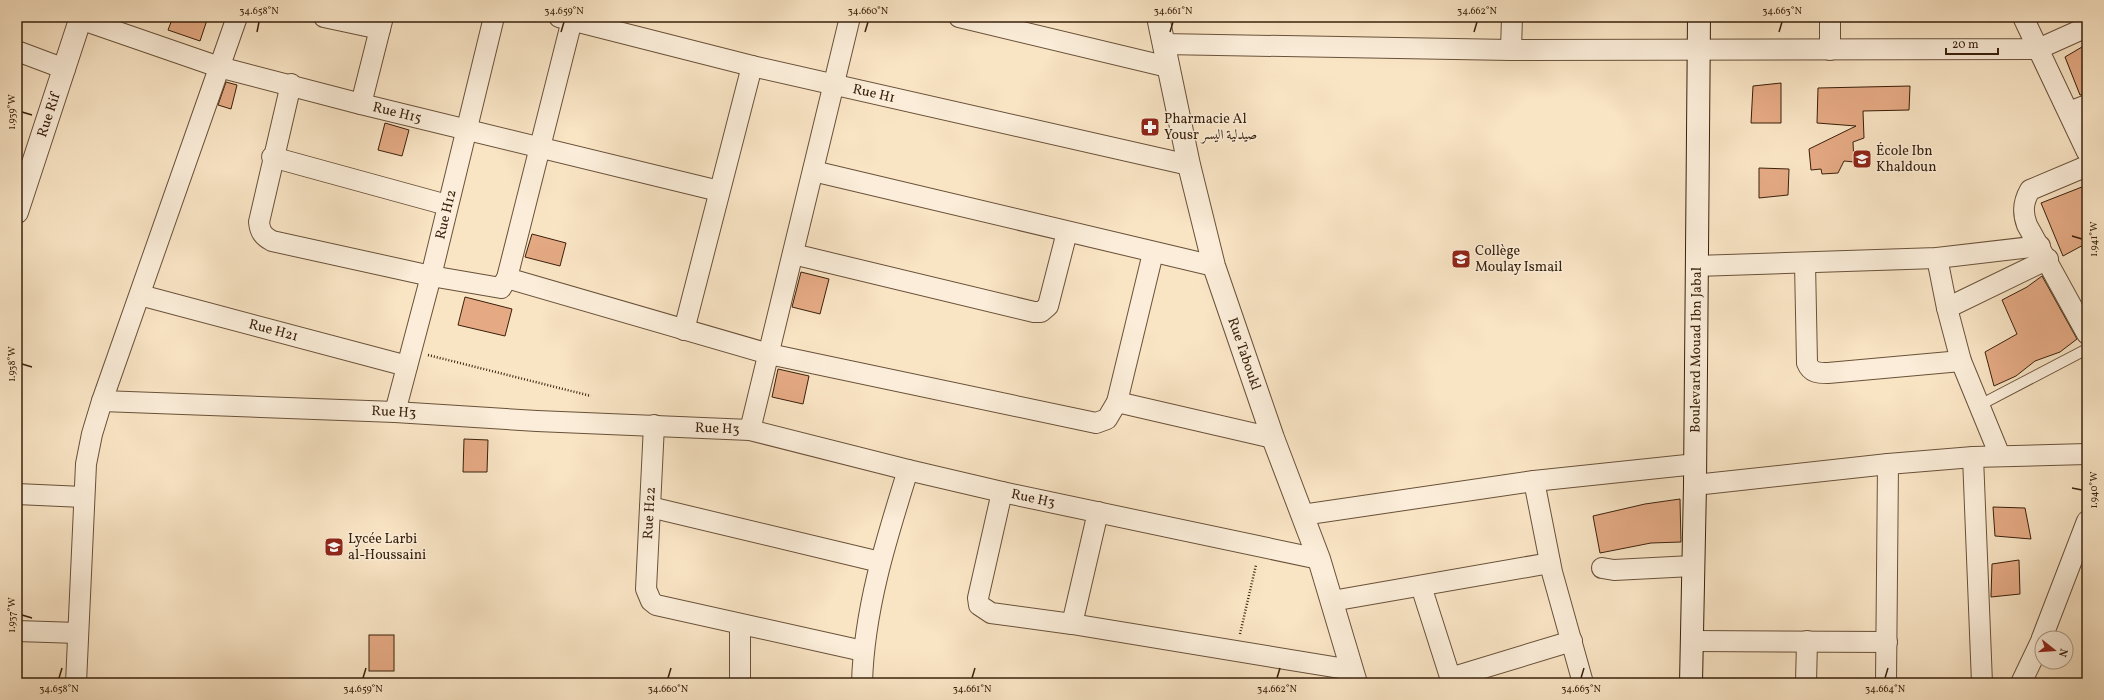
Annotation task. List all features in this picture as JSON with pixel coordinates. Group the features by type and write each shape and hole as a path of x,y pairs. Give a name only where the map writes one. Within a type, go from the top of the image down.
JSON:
{"street":[{"path":"76,683 83,497 88,451 102,401 237,17"},
{"name":"Rue H12","path":"395,412 431,276 447,205 494,17"},
{"path":"750,430 850,17"},
{"path":"959,17 1168,67"},
{"name":"Rue Taboukl","path":"1158,17 1189,165 1214,266 1273,438 1319,559 1354,676"},
{"path":"1511,50 1512,17"},
{"name":"Boulevard Mouad Ibn Jabal","path":"1691,683 1692,566 1696,464 1696,266 1699,17"},
{"path":"1830,17 1830,50"},
{"path":"2023,17 2038,49 2078,109 2087,152"},
{"name":"Rue H15","path":"80,18 219,67 291,84 361,104 466,128 718,191"},
{"name":"Rue Rif","path":"17,212 65,69 80,18"},
{"path":"324,18 381,23 361,104"},
{"path":"291,84 272,157 259,222 260,232 265,238 272,241 431,276 497,289 504,286 508,278 541,147 566,18"},
{"name":"Rue H1","path":"566,18 752,66 1189,165"},
{"path":"1163,44 1511,50 2038,49 2087,27"},
{"path":"17,51 65,69"},
{"path":"684,330 718,191 752,66"},
{"path":"272,157 447,205"},
{"path":"2087,166 2030,190 2024,203 2024,216 2087,334"},
{"path":"813,171 1153,253 1214,266"},
{"path":"793,254 1034,312 1041,312 1048,306 1067,232"},
{"path":"508,278 769,354 1096,422 1107,419 1111,415 1116,402 1153,253"},
{"path":"1696,266 2044,253"},
{"path":"1947,308 2044,253"},
{"path":"1937,258 1947,308 1961,361 1978,406 2000,456"},
{"path":"1805,263 1807,363 1810,370 1828,373 1961,361"},
{"name":"Rue H21","path":"140,295 409,358"},
{"name":"Rue H3","path":"102,401 395,412 538,421 750,430 1002,492 1319,559"},
{"path":"1116,402 1273,438"},
{"name":"Rue H22","path":"654,425 646,589 651,602 656,605 740,625"},
{"path":"1695,485 1888,464 1973,457 2087,454"},
{"path":"1973,457 1982,683"},
{"path":"1302,515 1534,481 1696,464"},
{"path":"1886,683 1888,464"},
{"path":"862,683 862,651 880,562 908,470"},
{"path":"1534,481 1550,563 1583,683"},
{"path":"1002,492 978,598 979,605 991,613 1072,624 1236,650 1354,676"},
{"path":"17,494 83,497"},
{"path":"650,507 880,562"},
{"path":"1072,624 1098,512"},
{"path":"2045,630 2087,521"},
{"path":"1332,601 1550,563"},
{"path":"1602,568 1614,570 1692,566"},
{"path":"1421,586 1451,681 1572,641"},
{"path":"740,683 740,625 862,651"},
{"path":"17,631 78,633"},
{"path":"1692,641 1886,642"},
{"path":"1806,683 1808,642"},
{"path":"2021,683 2034,655"}],"lane":[{"path":"1978,406 2087,349"}],"path":[{"path":"409,358 591,396"},
{"path":"1236,650 1260,547"}],"building":[{"path":"173,17 197,17 207,20 200,41 168,30"},
{"path":"2087,44 2087,94 2080,95 2065,57"},
{"path":"226,82 237,85 231,109 218,105"},
{"path":"1781,83 1781,123 1751,123 1753,86"},
{"path":"1910,86 1909,110 1863,111 1864,138 1853,142 1854,162 1844,161 1838,173 1822,174 1821,169 1811,170 1809,149 1856,126 1817,123 1818,88"},
{"path":"385,123 409,130 402,156 378,150"},
{"path":"1759,168 1789,169 1788,195 1759,198"},
{"path":"2087,185 2087,243 2063,256 2041,203"},
{"path":"532,234 566,243 560,266 525,257"},
{"path":"801,272 829,279 820,314 792,307"},
{"path":"2042,276 2077,339 2060,352 2035,361 2016,376 1994,386 1985,352 2017,334 2002,300 2027,287"},
{"path":"465,297 512,309 505,336 458,325"},
{"path":"778,369 809,376 803,404 772,397"},
{"path":"464,439 488,440 487,472 463,472"},
{"path":"1680,499 1681,542 1651,543 1600,553 1593,516 1645,504"},
{"path":"1993,507 2025,508 2031,539 1995,536"},
{"path":"2019,560 2020,594 1991,597 1992,564"},
{"path":"369,635 394,635 394,671 369,671"}],"place":[{"name":"Pharmacie Al Yousr صيدلية اليسر","path":"1150,127"},
{"name":"École Ibn Khaldoun","path":"1862,159"},
{"name":"Collège Moulay Ismail","path":"1461,259"},
{"name":"Lycée Larbi al-Houssaini","path":"334,547"}]}
